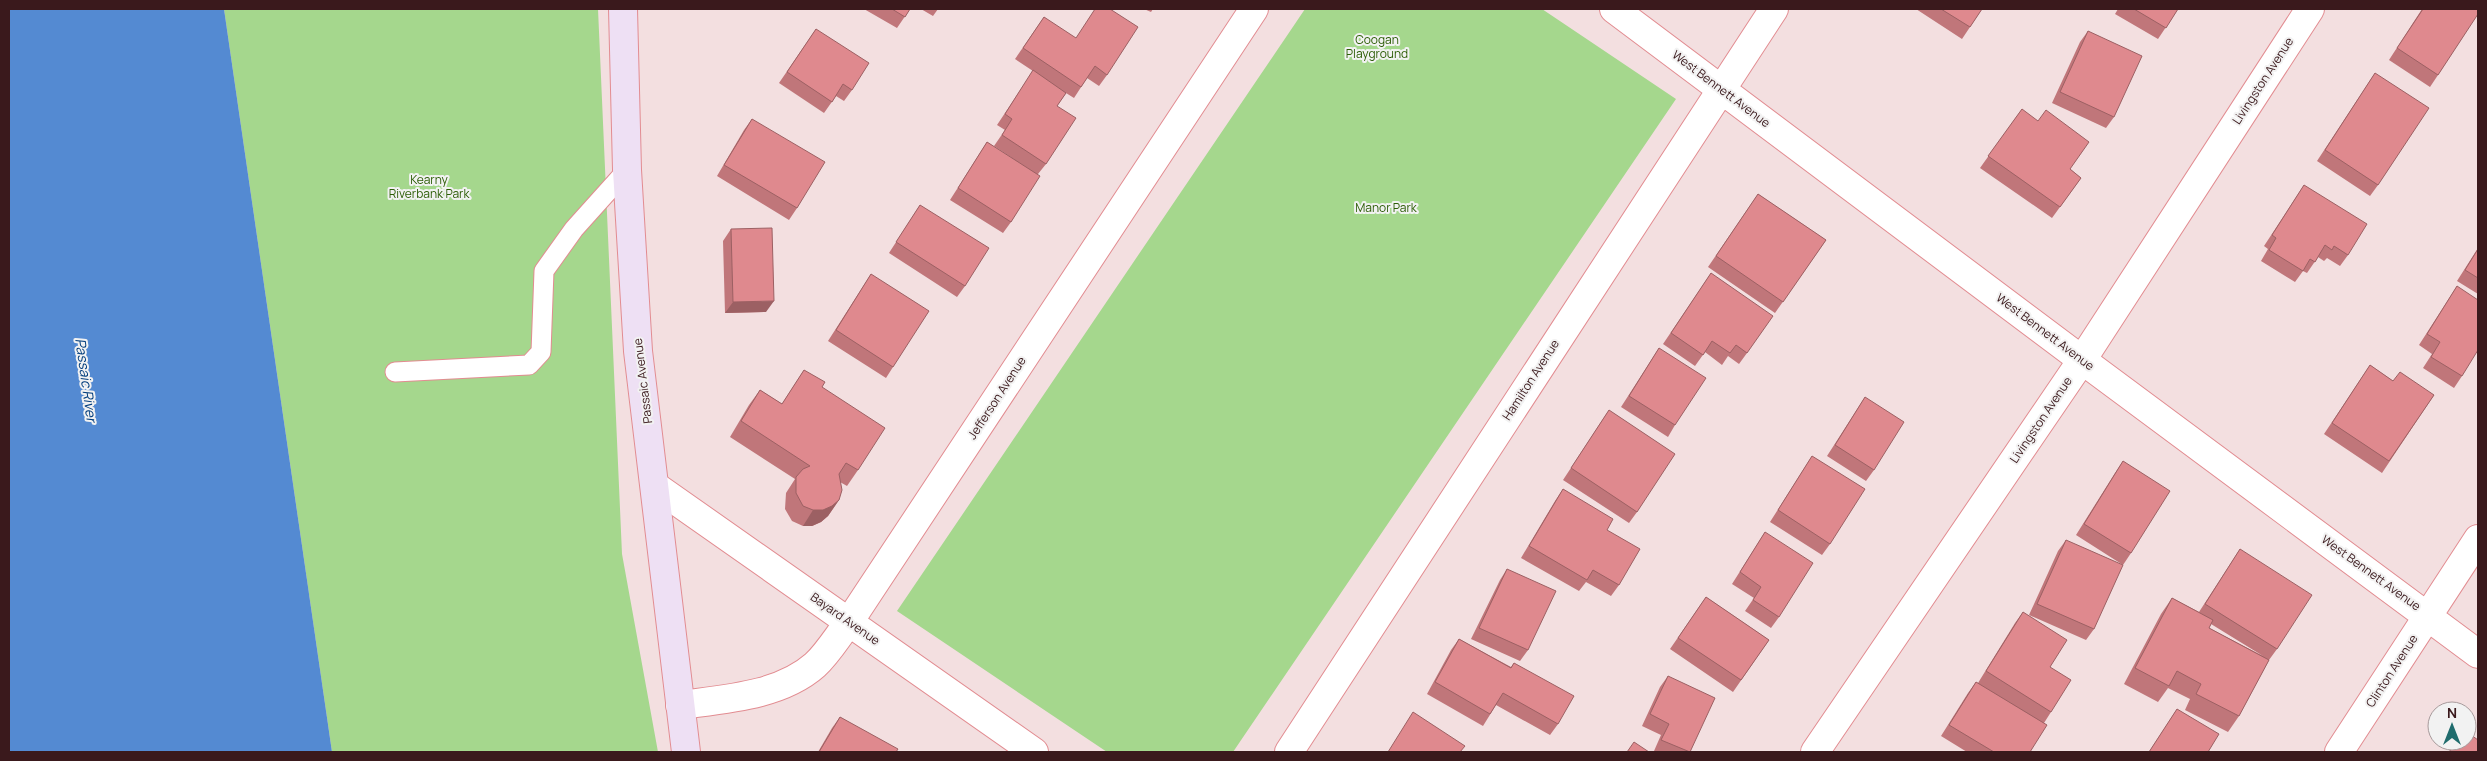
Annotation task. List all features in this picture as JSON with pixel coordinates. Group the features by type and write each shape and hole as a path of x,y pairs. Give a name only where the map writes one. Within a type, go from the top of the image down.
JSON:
{"main road":[{"name":"Passaic Avenue","path":"623,9 627,170 638,351 686,752"}],"street":[{"name":"Jefferson Avenue","path":"680,705 739,698 779,687 815,665 849,622 1254,9"},
{"name":"West Bennett Avenue","path":"1614,9 2478,654"},
{"name":"Hamilton Avenue","path":"1289,752 1774,9"},
{"name":"Livingston Avenue","path":"1815,752 2082,360 2310,9"},
{"name":"Bayard Avenue","path":"655,486 1034,752"},
{"name":"Clinton Avenue","path":"2339,752 2478,539"}],"lane":[{"path":"395,372 529,364 541,352 544,271 574,229 627,170"}],"green space":[{"name":"Kearny Riverbank Park","path":"224,9 598,9 622,554 658,752 332,752"},
{"name":"Manor Park","path":"1305,9 1542,9 1676,99 1233,752 1107,752 897,611"}],"water":[{"name":"Passaic River","path":"9,9 224,9 332,752 9,752"}],"building":[{"path":"892,9 910,9 905,17"},
{"path":"1095,9 1110,9 1138,27 1107,75 1095,66 1081,87 1023,48 1044,17 1076,38"},
{"path":"1941,9 1982,9 1970,27"},
{"path":"2134,9 2178,9 2166,28"},
{"path":"2423,9 2478,9 2478,14 2438,75 2397,48"},
{"path":"816,29 869,63 852,90 843,84 832,102 787,72"},
{"path":"2088,31 2142,56 2114,117 2060,92"},
{"path":"1033,70 1066,93 1057,106 1076,118 1046,164 1002,135 1012,119 1005,114"},
{"path":"2375,73 2429,108 2378,185 2325,150"},
{"path":"2022,109 2038,121 2046,110 2089,142 2070,169 2081,178 2060,207 1988,156"},
{"path":"752,119 825,162 797,208 724,165"},
{"path":"987,142 1040,176 1011,222 958,188"},
{"path":"2304,185 2367,224 2348,255 2334,246 2332,250 2325,245 2315,262 2310,259 2303,271 2269,250 2276,238 2272,235"},
{"path":"1758,194 1826,240 1783,302 1716,256"},
{"path":"920,205 989,248 965,286 896,242"},
{"path":"772,228 774,301 733,302 731,229"},
{"path":"2478,249 2478,278 2465,270"},
{"path":"1711,273 1773,316 1747,353 1736,345 1730,353 1712,341 1703,355 1671,333"},
{"path":"871,274 929,311 893,367 836,330"},
{"path":"2457,286 2478,300 2478,350 2462,376 2431,357 2440,342 2427,334"},
{"path":"1659,348 1706,378 1675,425 1629,396"},
{"path":"2370,365 2393,381 2400,372 2434,395 2389,461 2332,423"},
{"path":"804,370 825,382 822,387 885,428 858,470 846,463 839,474 842,490 839,500 823,510 813,510 803,506 796,493 796,477 803,469 810,466 741,421 760,390 782,404"},
{"path":"1865,397 1904,422 1874,470 1835,445"},
{"path":"1609,410 1675,454 1637,512 1571,468"},
{"path":"1812,456 1865,489 1830,544 1778,510"},
{"path":"2123,461 2170,491 2131,553 2084,524"},
{"path":"1563,489 1613,519 1607,530 1640,549 1619,585 1593,570 1587,580 1529,546"},
{"path":"1765,532 1813,563 1779,617 1753,600 1761,587 1740,572"},
{"path":"2066,540 2123,565 2094,629 2037,604"},
{"path":"2240,549 2312,595 2277,649 2205,604"},
{"path":"1507,569 1556,591 1528,650 1479,628"},
{"path":"1706,597 1769,640 1741,680 1678,638"},
{"path":"2172,598 2213,620 2209,628 2269,660 2239,716 2196,694 2201,684 2177,671 2169,686 2135,668"},
{"path":"2023,612 2067,640 2050,667 2071,680 2051,712 1986,671"},
{"path":"1459,639 1511,668 1514,663 1574,696 1558,724 1503,693 1490,714 1435,682"},
{"path":"1668,676 1715,698 1690,752 1661,740 1669,724 1650,714"},
{"path":"1976,682 2047,725 2030,752 1994,752 1949,725"},
{"path":"2177,709 2219,734 2208,752 2149,752"},
{"path":"1413,712 1465,746 1460,752 1388,752"},
{"path":"840,717 898,749 896,752 819,752"},
{"path":"2478,740 2478,752 2449,752 2477,751"},
{"path":"1634,742 1649,752 1627,752"}],"park label":[{"name":"Coogan Playground","path":"1377,47"}]}
